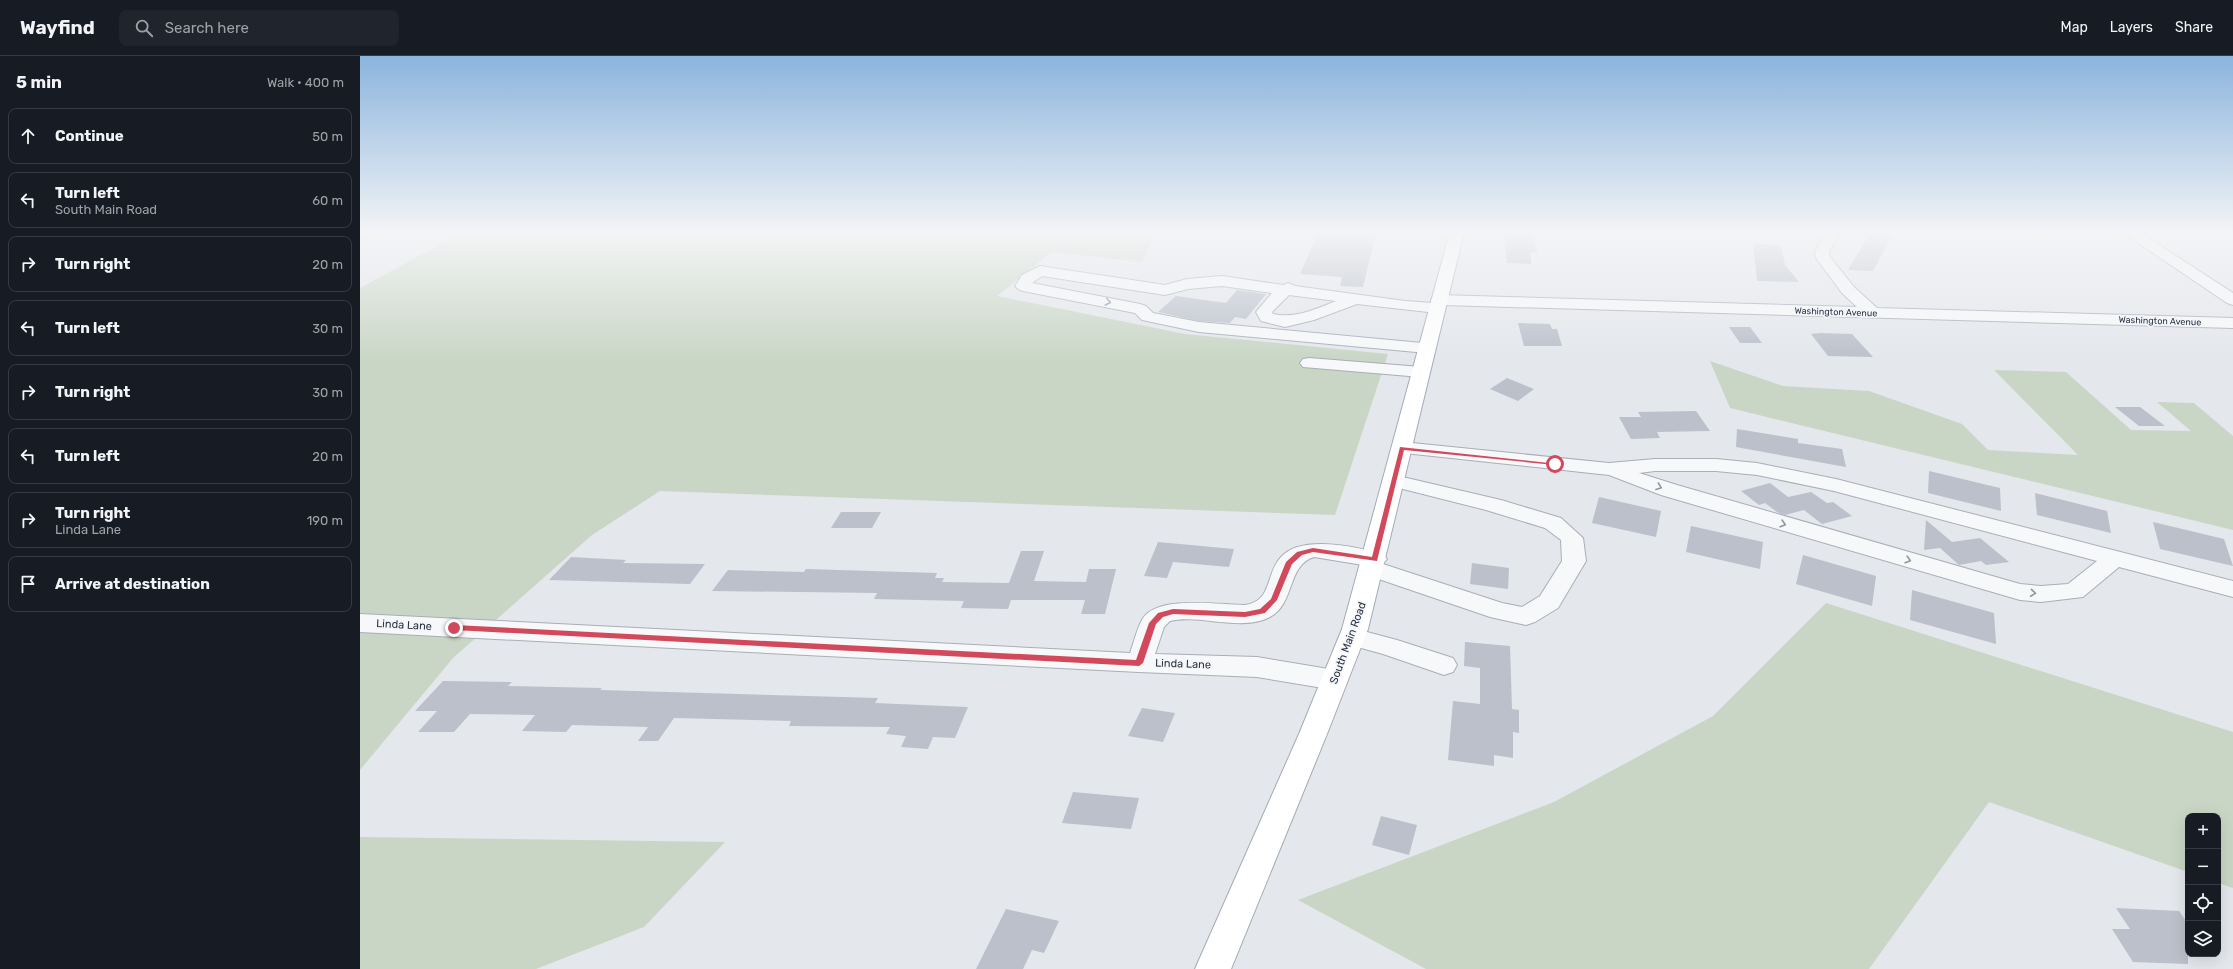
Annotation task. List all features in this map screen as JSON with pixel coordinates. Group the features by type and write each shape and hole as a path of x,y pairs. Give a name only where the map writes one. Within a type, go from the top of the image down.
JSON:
{"main road":[{"name":"South Main Road","path":"1213,969 1352,637 1373,564 1446,275"}],"street":[{"path":"1033,275 1027,278 1023,286 1140,309 1148,317 1199,327 1427,348"},
{"path":"1064,275 1165,290"},
{"path":"1836,275 1848,290 1873,313"},
{"path":"2194,275 2233,300"},
{"name":"Washington Avenue","path":"1165,290 1187,284 1222,280 1288,288 1405,306 1438,304 1873,313 2233,323"},
{"path":"1288,288 1274,299 1264,312 1267,318 1285,322 1308,317 1360,299"},
{"path":"1140,309 1165,290"},
{"path":"1309,363 1421,372"},
{"path":"1402,448 1609,469 1655,465 1709,465 1757,469 1836,485 2233,589"},
{"path":"1609,469 1677,493 2020,592 2042,594 2074,591 2115,558"},
{"path":"1139,663 1153,623 1161,615 1173,612 1245,614 1262,611 1274,600 1289,562 1299,554 1313,550 1373,564 1498,611 1526,616 1550,602 1574,561 1572,538 1553,523 1493,505 1394,481"},
{"name":"Linda Lane","path":"360,623 1139,663 1256,667 1335,680"},
{"path":"1352,637 1388,646 1444,665"}],"green space":[{"path":"385,275 1024,275 997,296 1185,334 1388,354 1335,515 660,491 592,535 453,658 360,770 360,288"},
{"path":"1710,361 1783,386 1869,391 1962,424 1988,450 2078,455 1994,370 2066,372 2131,430 2191,431 2157,402 2194,403 2233,436 2233,530 1730,408"},
{"path":"1826,603 2233,732 2233,888 2221,884 2221,813 2185,813 2185,871 1989,802 1869,969 1426,969 1298,900 1554,802 1713,716"},
{"path":"360,837 725,842 644,927 536,969 360,969"}],"building":[{"path":"1308,275 1366,275 1363,287 1340,286 1342,277"},
{"path":"1756,275 1793,275 1799,282 1757,281"},
{"path":"1237,290 1266,294 1246,319 1235,317 1230,323 1199,321 1158,312 1176,296 1226,303"},
{"path":"1518,323 1550,324 1552,329 1557,329 1562,346 1524,346"},
{"path":"1729,327 1750,327 1762,343 1740,343"},
{"path":"1811,334 1852,334 1873,357 1828,356"},
{"path":"1507,378 1534,389 1518,401 1490,389"},
{"path":"2115,407 2140,407 2165,426 2139,426"},
{"path":"1696,411 1710,431 1657,432 1660,438 1631,439 1619,417 1641,417 1638,412"},
{"path":"1737,429 1798,439 1798,443 1842,449 1846,467 1736,447"},
{"path":"1929,471 2000,488 2001,511 1928,493"},
{"path":"1770,483 1788,497 1811,492 1827,503 1833,502 1852,516 1822,524 1804,510 1785,515 1777,512 1765,503 1759,505 1741,491"},
{"path":"2035,493 2107,511 2111,533 2037,515"},
{"path":"1599,497 1661,511 1656,537 1592,523"},
{"path":"841,512 881,512 872,528 831,528"},
{"path":"1926,520 1952,542 1980,538 2009,562 1986,565 1981,561 1959,565 1940,548 1924,550"},
{"path":"2153,522 2224,539 2233,566 2160,549"},
{"path":"1691,526 1763,542 1760,569 1686,552"},
{"path":"1158,542 1234,549 1229,567 1173,562 1167,578 1144,576"},
{"path":"1021,551 1044,551 1034,581 1086,582 1089,569 1116,569 1105,614 1081,614 1085,600 1011,600 1008,609 961,608 964,601 874,599 877,593 712,591 728,570 804,572 806,569 937,573 935,578 944,578 942,582 1009,583"},
{"path":"1803,555 1876,576 1872,606 1796,584"},
{"path":"571,557 626,560 623,563 705,564 690,584 549,580"},
{"path":"1472,563 1509,568 1508,589 1470,584"},
{"path":"1912,590 1994,613 1996,644 1910,620"},
{"path":"1465,642 1510,646 1512,709 1519,710 1519,733 1513,732 1513,758 1494,755 1494,766 1448,760 1453,701 1480,704 1480,668 1464,666"},
{"path":"443,681 512,682 508,686 602,688 600,690 878,698 875,703 968,707 955,738 933,737 928,749 901,747 906,736 886,734 890,727 789,726 791,721 674,718 658,741 638,741 648,727 572,725 566,732 522,731 535,715 470,714 454,732 418,732 437,711 415,711"},
{"path":"1142,708 1175,713 1163,742 1128,736"},
{"path":"1073,792 1139,798 1131,829 1062,823"},
{"path":"1381,816 1417,825 1409,855 1372,845"},
{"path":"2116,908 2179,911 2185,920 2185,957 2188,957 2188,964 2133,962 2112,929 2130,929"},
{"path":"1006,909 1059,921 1044,953 1032,950 1023,969 976,969"}],"route":[{"path":"454,628 968,653 1139,663 1153,623 1161,615 1173,612 1245,614 1262,611 1274,600 1289,562 1299,554 1313,550 1375,559 1402,448 1555,464"}]}
